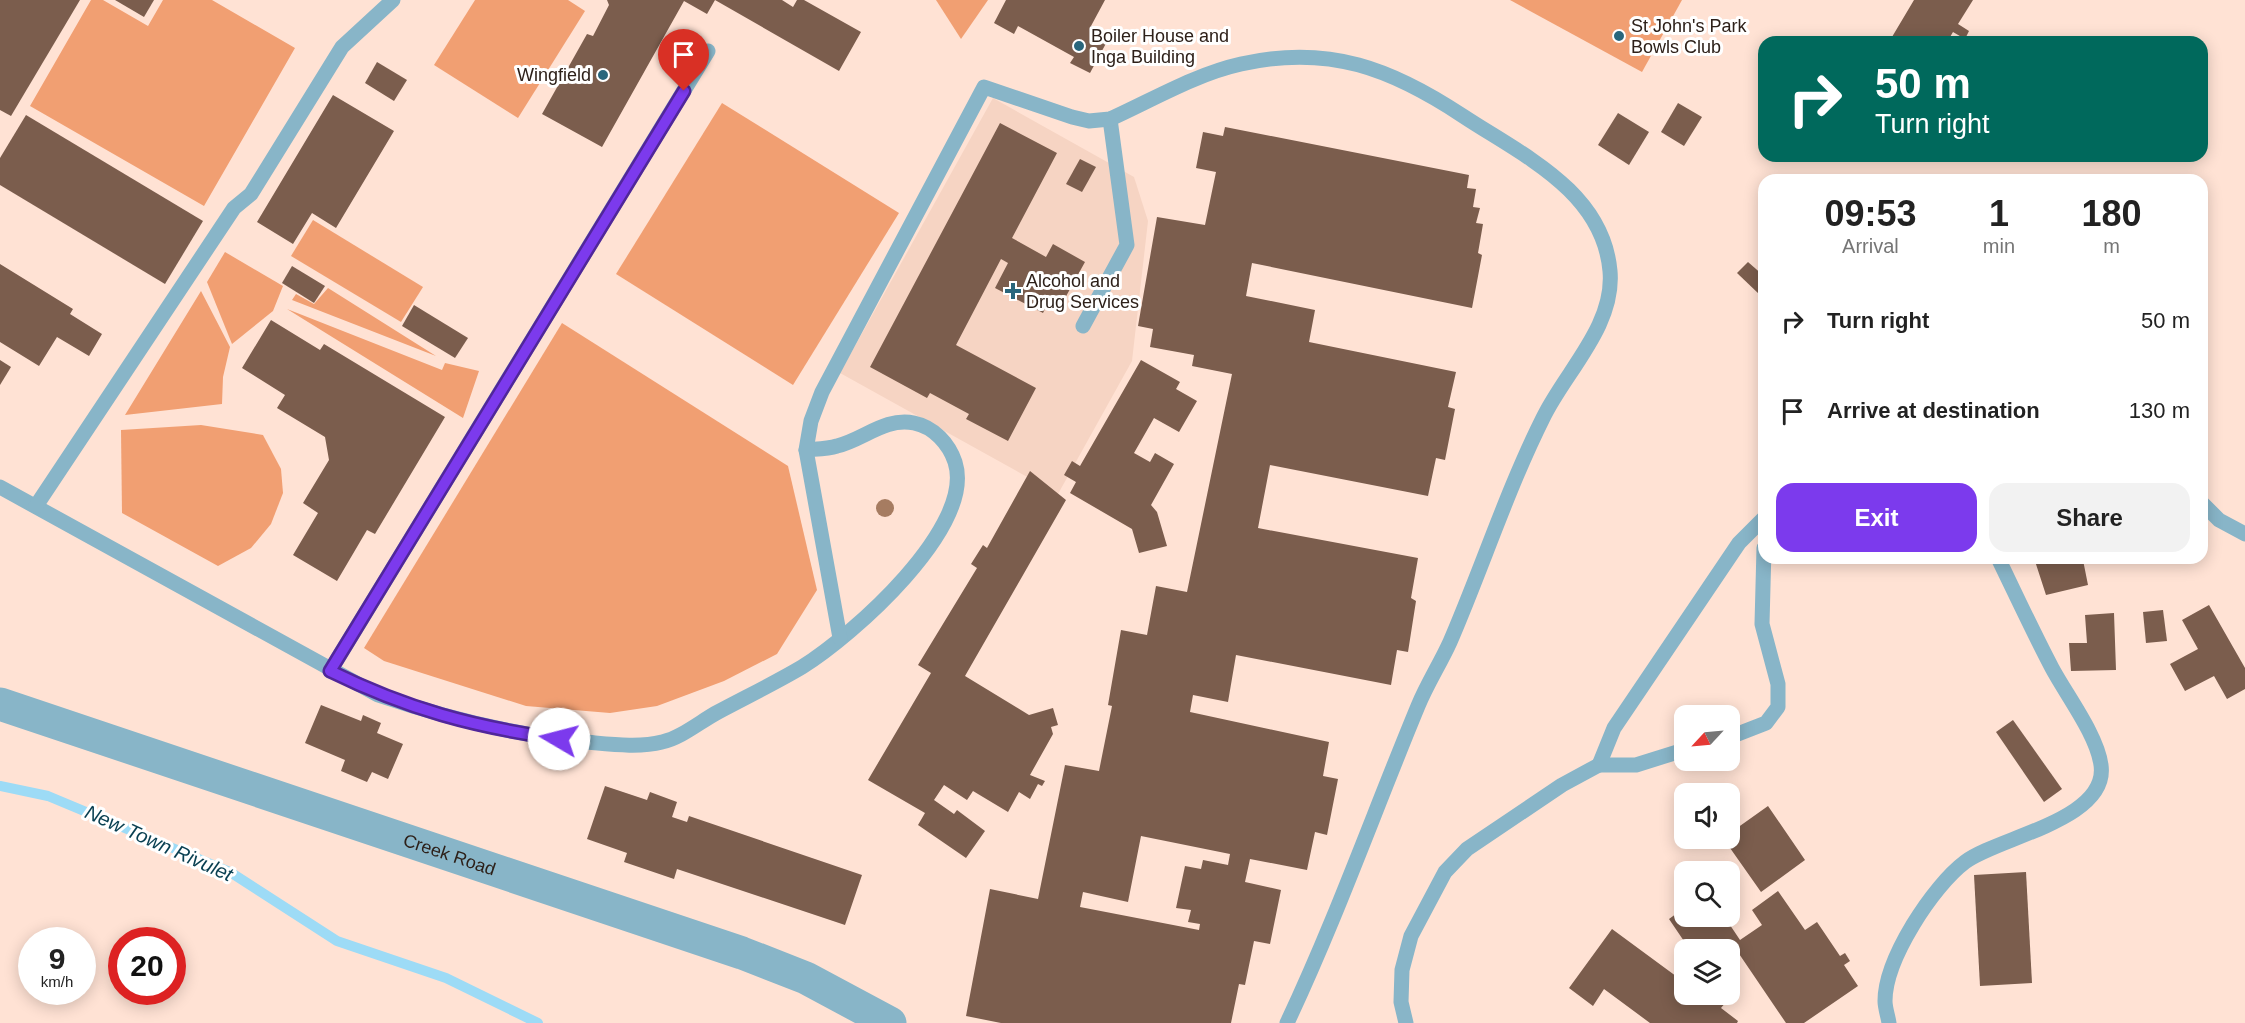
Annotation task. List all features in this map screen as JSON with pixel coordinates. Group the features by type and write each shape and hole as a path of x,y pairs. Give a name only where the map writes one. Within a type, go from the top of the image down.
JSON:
{"street":[{"name":"Creek Road","path":"0,704 742,953 806,978 890,1023"}],"lane":[{"path":"36,506 234,208 251,194 342,47 393,0"},
{"path":"330,671 708,51"},
{"path":"840,638 806,450 811,421 822,392 984,87 1089,121 1110,119 1239,64 1278,58 1355,63 1389,74 1426,92 1556,176 1579,200 1594,223 1605,247 1610,272 1609,297 1598,324 1545,412 1524,458 1449,643 1419,703 1349,881 1287,1023"},
{"path":"1083,326 1127,244 1110,119"},
{"path":"0,487 330,671 388,698 505,732 612,744 663,742 803,666 840,638 903,580 934,542 950,513 957,489 958,471 944,440 915,423 879,427 838,446 806,450"},
{"path":"2208,509 2219,520 2245,534"},
{"path":"1599,765 1614,728 1739,543 1758,524"},
{"path":"1740,733 1766,723 1778,707 1778,684 1762,624 1764,564"},
{"path":"1889,1023 1885,1000 1891,972 1921,911 1943,882 1966,861 2067,815 2087,801 2099,784 2101,766 2095,745 2052,667 2001,564"},
{"path":"1406,1023 1401,1002 1402,970 1411,936 1445,872 1467,849 1562,785 1599,765 1636,765 1674,753"}],"shaded area":[{"path":"91,0 103,0 148,26 163,0 212,0 295,48 204,206 30,106"},
{"path":"475,0 568,0 585,11 518,118 434,65"},
{"path":"936,0 988,0 961,39"},
{"name":"St John's Park Bowls Club","path":"1510,0 1682,0 1642,72"},
{"name":"Alcohol and Drug Services","path":"993,98 1134,177 1148,221 1132,361 1058,494 840,373"},
{"path":"722,103 899,213 793,385 616,274"},
{"path":"313,220 423,287 401,322 291,256"},
{"path":"225,252 283,286 273,311 232,344 207,282"},
{"path":"328,288 436,356 292,300 296,294 314,304"},
{"path":"201,291 230,347 223,377 222,404 125,415"},
{"path":"287,309 442,370 445,363 479,371 463,418"},
{"path":"562,323 788,466 817,590 777,654 724,681 657,706 610,713 526,706 384,661 364,648"},
{"path":"201,425 263,435 281,469 283,493 271,524 251,548 218,566 122,513 121,430"}],"building":[{"path":"0,0 80,0 11,116 0,110"},
{"path":"115,0 154,0 144,17"},
{"name":"Wingfield","path":"607,0 715,0 707,14 684,1 602,147 542,114 587,34 593,36 609,5"},
{"path":"715,0 782,0 793,7 797,0 804,0 861,32 839,71"},
{"name":"Boiler House and Inga Building","path":"1006,0 1105,0 1091,26 1110,36 1090,73 1070,63 1074,57 1018,26 1014,34 994,23"},
{"path":"1914,0 1973,0 1958,24 1969,31 1966,36 1960,36 1953,32 1951,36 1893,36"},
{"path":"377,62 407,80 394,101 365,83"},
{"path":"333,95 394,131 336,228 312,213 293,244 257,222"},
{"path":"1678,103 1702,117 1684,146 1661,132"},
{"path":"1618,113 1649,132 1629,165 1598,145"},
{"path":"26,115 203,221 165,284 0,185 0,158"},
{"path":"1000,123 1057,153 1012,238 1046,257 1053,244 1085,262 1059,309 1048,303 1043,313 995,288 1008,263 1001,259 956,345 1036,388 1008,441 966,419 969,414 930,393 927,398 870,367"},
{"path":"1225,127 1469,175 1467,188 1476,189 1473,207 1480,208 1476,223 1483,224 1478,253 1482,255 1472,308 1252,263 1246,296 1315,310 1309,342 1456,372 1448,407 1455,409 1445,460 1436,458 1428,496 1270,465 1258,528 1418,558 1411,598 1416,601 1408,652 1397,650 1391,685 1236,655 1228,702 1193,695 1190,712 1329,742 1323,776 1338,779 1327,835 1315,832 1307,870 1250,859 1245,882 1281,890 1270,944 1254,941 1245,985 1239,984 1231,1023 1001,1023 966,1016 990,889 1038,899 1065,765 1099,771 1112,706 1108,705 1121,630 1147,635 1156,586 1187,592 1232,374 1192,366 1194,355 1150,347 1153,329 1138,326 1157,217 1205,225 1216,172 1196,168 1203,132 1223,136","holes":["1141,836 1230,854 1228,865 1203,860 1201,869 1185,866 1176,908 1191,910 1188,922 1200,924 1199,930 1080,907 1083,892 1128,902"]},
{"path":"1080,159 1096,167 1082,192 1066,184"},
{"path":"1748,262 1758,271 1758,293 1737,273"},
{"path":"0,264 73,309 70,314 102,334 89,356 57,337 39,366 0,342"},
{"path":"292,266 325,286 314,303 282,283"},
{"path":"414,305 468,338 455,358 402,326"},
{"path":"271,320 320,350 324,344 445,417 375,534 367,530 337,581 293,555 318,513 303,503 329,460 325,437 277,408 285,395 242,368"},
{"path":"0,360 11,367 0,385"},
{"path":"1141,360 1180,382 1176,389 1197,401 1179,432 1154,418 1134,453 1150,462 1155,453 1174,464 1151,505 1157,512 1167,546 1139,553 1132,529 1070,493 1076,482 1064,475 1072,461 1080,466"},
{"path":"1030,471 1066,500 965,676 1029,715 1053,708 1058,725 1051,727 1053,734 1030,775 1045,781 1042,786 1038,784 1030,799 1019,792 1008,812 973,791 967,800 944,785 934,800 954,814 957,810 985,831 966,858 918,825 925,813 868,780 931,673 918,665 977,568 971,564 983,545 987,548"},
{"path":"2036,564 2084,564 2088,585 2046,595"},
{"path":"2209,605 2245,668 2245,689 2227,699 2214,676 2185,691 2170,664 2198,649 2182,620"},
{"path":"2163,610 2167,641 2146,643 2143,612"},
{"path":"2114,613 2116,670 2071,671 2069,643 2087,643 2085,615"},
{"path":"321,705 361,721 363,715 381,723 377,733 403,744 388,779 372,772 367,782 341,771 345,760 305,743"},
{"path":"2013,720 2062,789 2044,802 1996,732"},
{"path":"605,786 647,800 650,792 677,802 672,817 687,822 689,816 862,875 845,925 677,869 674,879 624,862 627,853 587,839"},
{"path":"1768,806 1805,860 1761,892 1731,849 1740,849 1740,826"},
{"path":"2026,872 2032,983 1980,986 1974,875"},
{"path":"1778,891 1805,930 1817,922 1840,956 1845,953 1850,961 1844,965 1858,986 1804,1023 1786,1023 1740,955 1740,940 1762,925 1752,910"},
{"path":"1674,915 1674,926 1669,919"},
{"path":"1674,927 1731,927 1739,939 1683,939"},
{"path":"1612,929 1674,975 1674,1005 1724,1005 1721,1008 1738,1021 1737,1023 1650,1023 1604,989 1593,1006 1569,988"}],"waterway":[{"name":"New Town Rivulet","path":"0,786 48,796 230,872 337,941 446,978 538,1023"}],"place":[{"name":"St John's Park Bowls Club","path":"1619,36"},
{"name":"Boiler House and Inga Building","path":"1079,46"},
{"name":"Wingfield","path":"603,75"},
{"name":"Alcohol and Drug Services","path":"1013,291"}],"route":[{"path":"559,739 505,732 418,709 378,695 330,671 684,91"}]}
